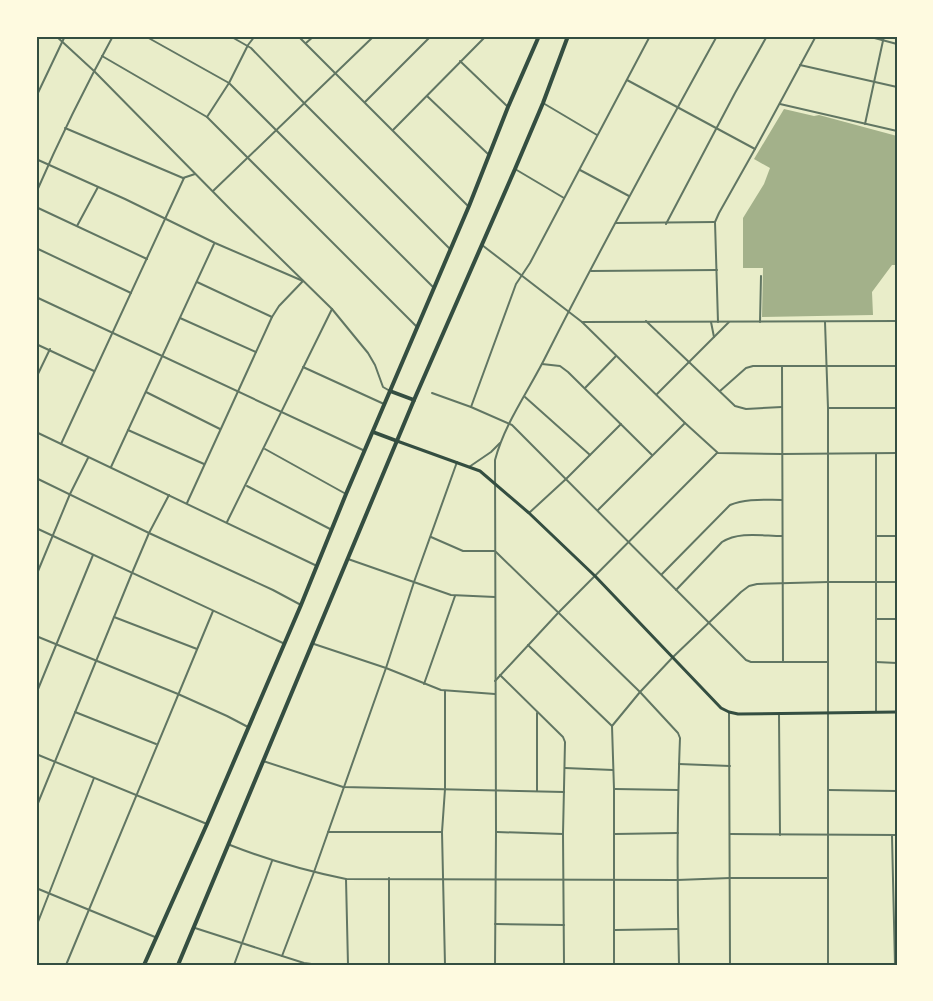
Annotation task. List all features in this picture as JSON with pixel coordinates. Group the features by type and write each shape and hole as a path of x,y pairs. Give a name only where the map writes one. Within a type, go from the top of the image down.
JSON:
{"main road":[{"path":"144,965 285,644 538,36"},
{"path":"179,965 414,400 543,103 568,36"},
{"path":"390,391 414,400"},
{"path":"373,432 480,471 529,513 595,576 721,708 738,714 897,712"}],"street":[{"path":"56,36 94,70 332,309 368,353 378,371 383,387 390,391"},
{"path":"36,98 65,36"},
{"path":"36,193 65,128 113,36"},
{"path":"145,36 230,83 433,287"},
{"path":"230,36 248,45 450,249"},
{"path":"207,117 230,83 248,45 255,36"},
{"path":"298,36 469,206"},
{"path":"306,44 314,36"},
{"path":"213,191 374,36"},
{"path":"365,102 431,36"},
{"path":"393,130 486,36"},
{"path":"471,407 516,284 530,263 650,36"},
{"path":"495,965 495,460 501,442 524,396 629,196 717,36"},
{"path":"666,224 767,36"},
{"path":"718,321 715,222 718,213 756,149 816,36"},
{"path":"867,36 897,44"},
{"path":"865,124 884,36"},
{"path":"102,56 207,117 417,327"},
{"path":"460,61 508,107"},
{"path":"800,65 897,87"},
{"path":"627,80 756,149"},
{"path":"427,96 488,155"},
{"path":"543,103 597,135"},
{"path":"779,104 897,131"},
{"path":"65,128 184,178 196,174"},
{"path":"36,159 215,243 303,281"},
{"path":"515,169 564,198"},
{"path":"580,170 629,196"},
{"path":"61,444 184,178"},
{"path":"77,226 98,187"},
{"path":"36,207 147,259"},
{"path":"616,223 715,222"},
{"path":"111,467 215,243"},
{"path":"482,245 582,322 718,453 897,453"},
{"path":"36,248 131,293"},
{"path":"591,271 717,270"},
{"path":"760,322 761,276"},
{"path":"187,503 272,317 279,306 303,281"},
{"path":"197,282 272,317"},
{"path":"36,297 365,451"},
{"path":"228,522 332,309"},
{"path":"180,318 256,352"},
{"path":"646,321 735,406 740,408 782,407"},
{"path":"711,321 714,337"},
{"path":"582,322 897,321"},
{"path":"657,394 729,322"},
{"path":"825,322 828,408 828,965"},
{"path":"36,344 94,371"},
{"path":"36,378 50,349"},
{"path":"585,388 617,355"},
{"path":"542,364 564,368 652,455"},
{"path":"720,391 746,368 753,366 897,366"},
{"path":"782,366 783,662"},
{"path":"303,367 384,404"},
{"path":"146,392 220,429"},
{"path":"432,393 510,423 748,662 828,662"},
{"path":"524,396 590,455"},
{"path":"828,408 897,408"},
{"path":"598,510 685,423"},
{"path":"529,513 621,424"},
{"path":"128,430 204,464"},
{"path":"36,432 317,566"},
{"path":"469,466 491,452 501,442"},
{"path":"264,448 346,494"},
{"path":"495,681 558,613 718,453"},
{"path":"876,453 876,712"},
{"path":"36,576 88,457"},
{"path":"282,956 314,872 457,462"},
{"path":"36,478 301,605"},
{"path":"246,486 332,530"},
{"path":"36,808 132,573 169,495"},
{"path":"662,574 730,505 738,501 782,500"},
{"path":"36,528 285,644"},
{"path":"676,590 722,542 729,538 738,535 782,536"},
{"path":"876,536 897,536"},
{"path":"431,537 463,550 495,551 675,728 680,738 677,880 679,965"},
{"path":"36,694 93,555"},
{"path":"348,559 455,596 495,597"},
{"path":"614,965 612,726 640,692 674,657 749,586 782,582 897,582"},
{"path":"424,684 455,596"},
{"path":"66,965 213,611"},
{"path":"114,616 197,649"},
{"path":"876,619 897,620"},
{"path":"36,636 178,694 248,727"},
{"path":"312,644 386,668 445,691 495,694"},
{"path":"528,645 612,726"},
{"path":"876,662 897,663"},
{"path":"500,675 563,737 566,747 563,834 564,965"},
{"path":"445,691 445,789 442,832 445,965"},
{"path":"75,712 157,745"},
{"path":"537,712 537,791"},
{"path":"729,712 730,965"},
{"path":"779,713 780,835"},
{"path":"36,754 207,824"},
{"path":"263,761 343,787 564,792"},
{"path":"679,764 730,766"},
{"path":"565,768 613,770"},
{"path":"36,927 94,778"},
{"path":"614,789 678,790"},
{"path":"828,790 897,791"},
{"path":"328,832 442,832"},
{"path":"496,832 563,834"},
{"path":"614,834 678,833"},
{"path":"730,834 897,835"},
{"path":"892,835 895,965"},
{"path":"228,844 255,855 346,879 828,878"},
{"path":"234,965 272,860"},
{"path":"388,878 389,965"},
{"path":"346,879 348,965"},
{"path":"36,888 155,937"},
{"path":"495,924 564,925"},
{"path":"193,927 304,964 318,965"},
{"path":"614,930 678,929"}],"shaded area":[{"path":"784,109 814,116 819,115 897,136 897,265 892,265 872,292 873,315 762,317 763,268 743,268 743,218 764,184 770,168 754,159"}]}
